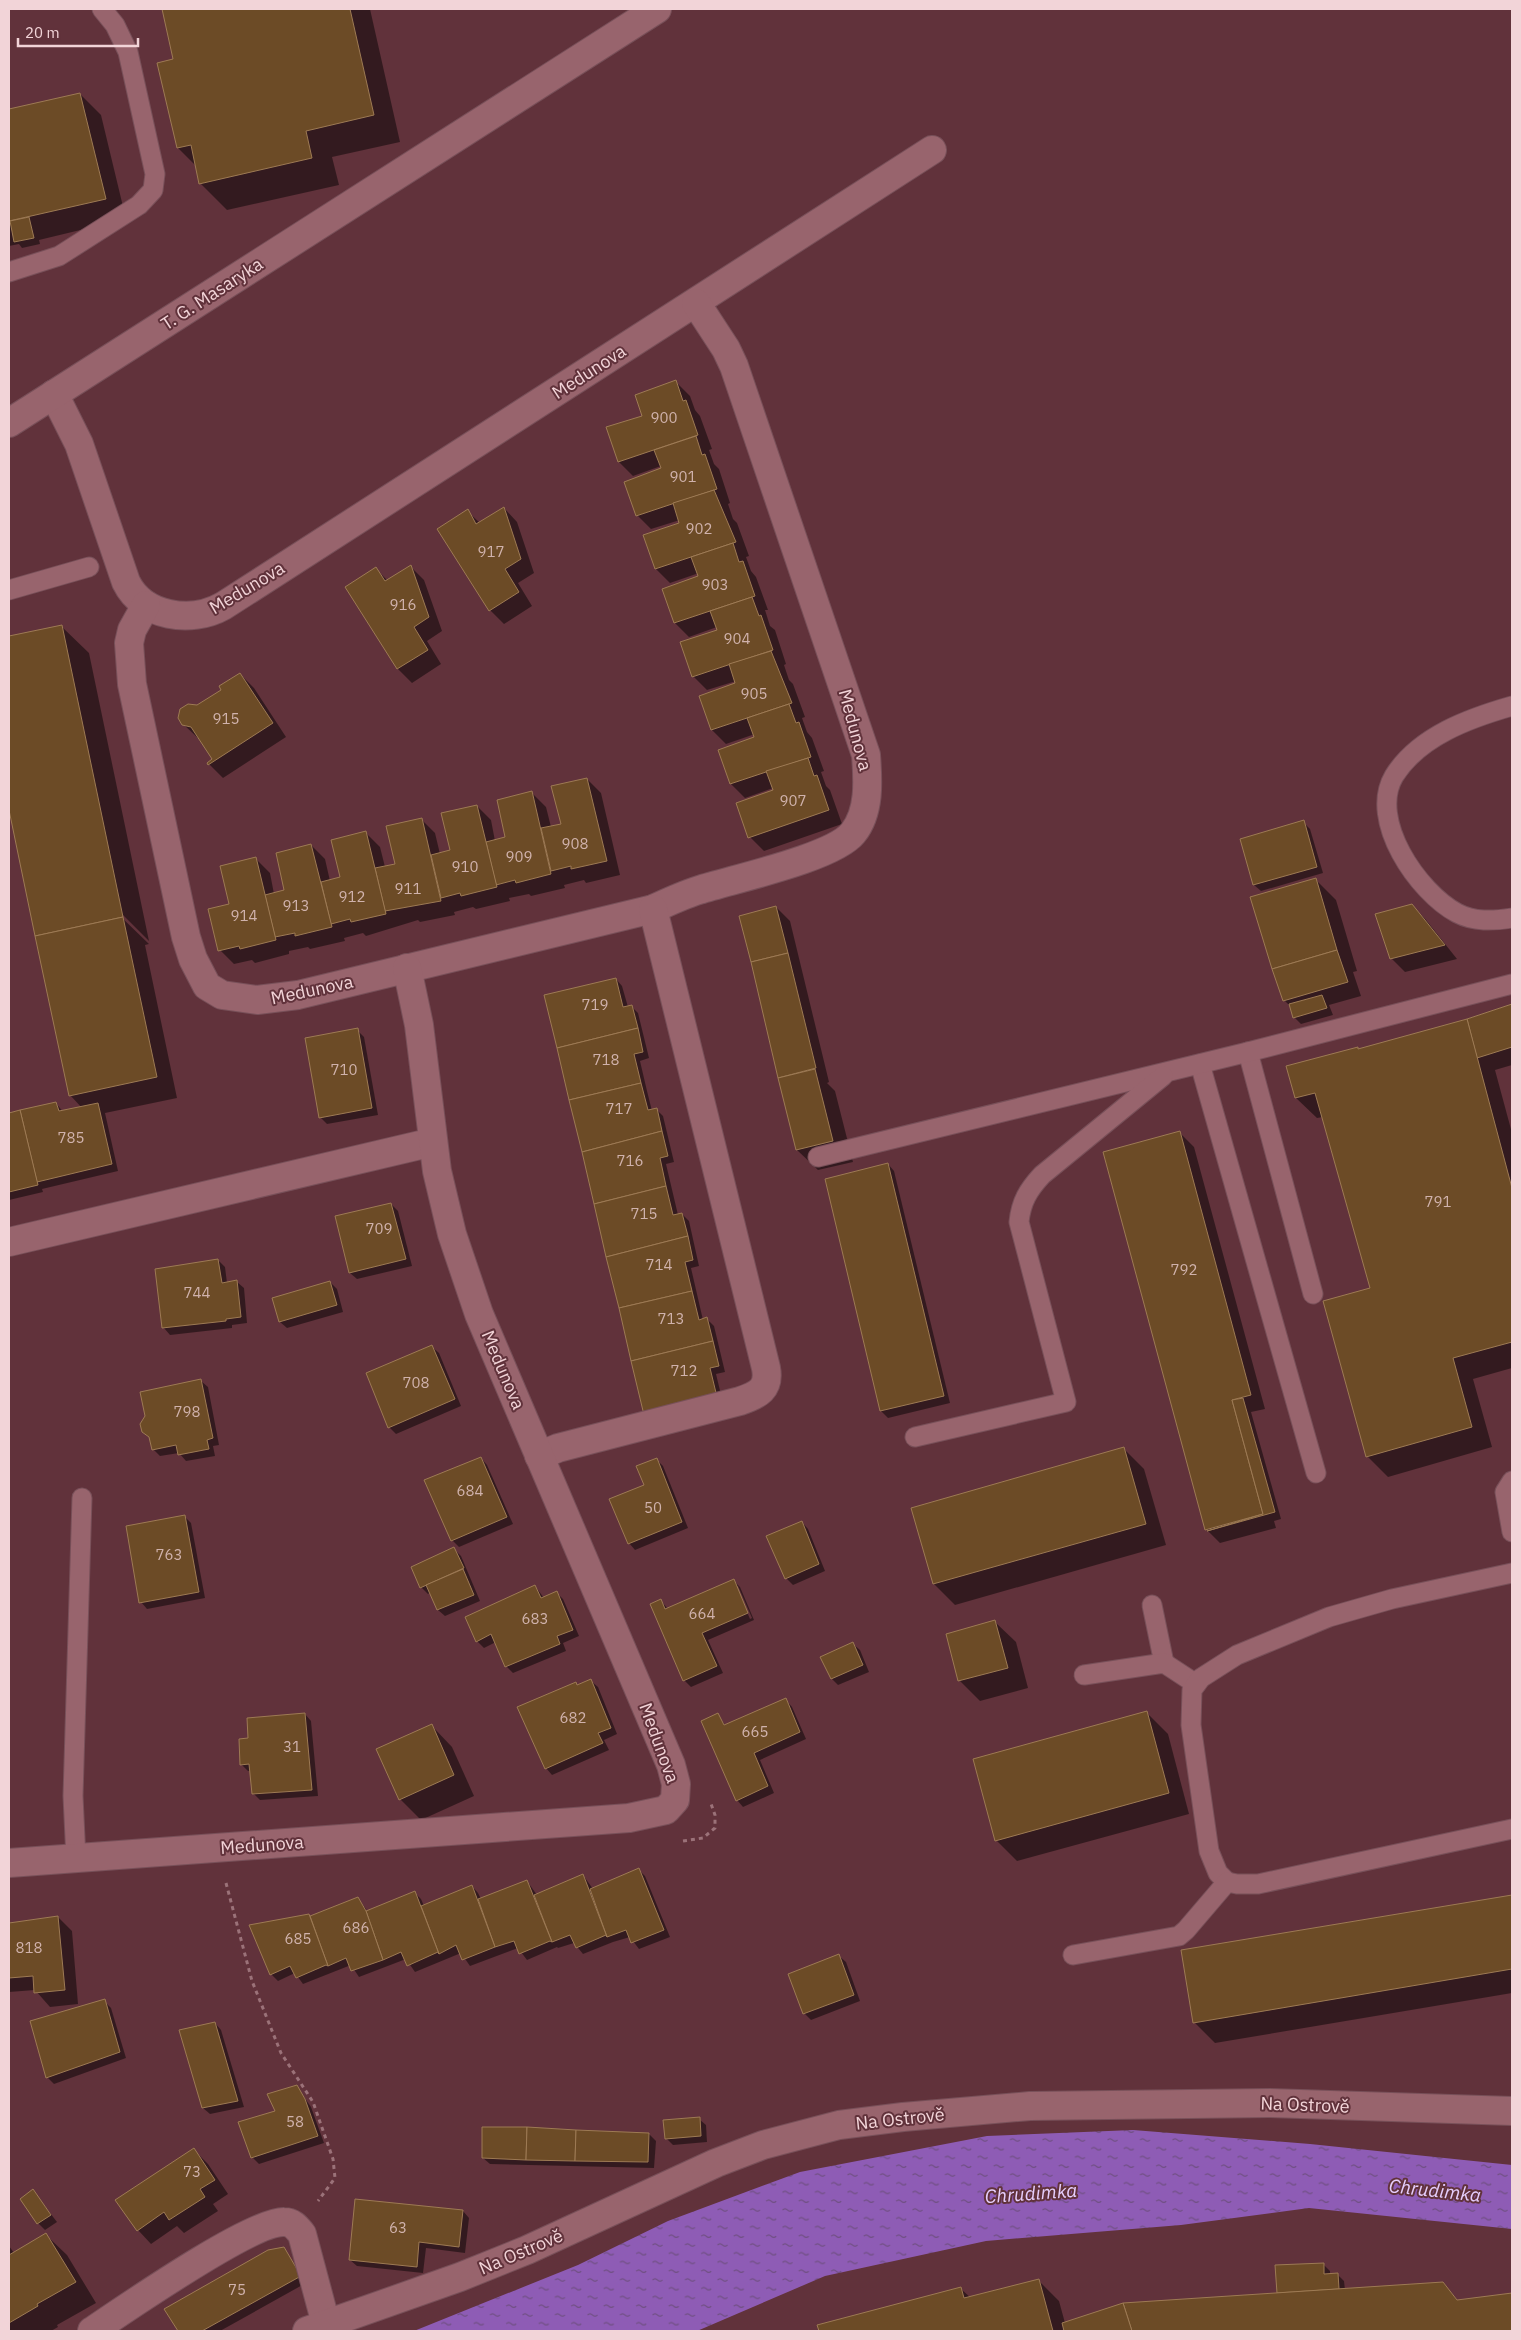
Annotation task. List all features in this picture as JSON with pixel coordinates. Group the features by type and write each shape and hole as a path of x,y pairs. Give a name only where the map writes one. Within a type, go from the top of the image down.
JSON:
{"street":[{"name":"T. G. Masaryka","path":"9,423 657,9"},
{"name":"Medunova","path":"696,303 726,348 734,366 861,737 866,755 867,791 865,807 853,833 832,849 697,890 653,909 407,968 275,999 238,999 222,994 208,986 193,959 186,937 133,696 129,643 132,630 146,605 185,617 198,616 218,608 932,150"},
{"path":"54,394 79,444 126,582 133,595 146,605"},
{"path":"539,1456 558,1448 748,1399 762,1392 767,1383 766,1368 653,909"},
{"name":"Medunova","path":"9,1863 629,1818 658,1813 671,1805 675,1800 676,1793 670,1765 539,1456 465,1273 442,1193 433,1142 419,1025 407,968"},
{"path":"9,1242 433,1142"},
{"name":"Na Ostrově","path":"296,2226 302,2234 306,2246 316,2328 460,2277 528,2250 716,2163 763,2145 839,2126 902,2117 1030,2106 1269,2103 1512,2112"},
{"path":"92,2331 213,2254 260,2228 286,2222 296,2226"}],"lane":[{"path":"9,272 48,261 69,251 139,205 153,190 154,174 128,52 115,24 102,9"},
{"path":"9,590 89,567"},
{"path":"1512,706 1458,725 1420,749 1395,776 1388,789 1387,809 1392,834 1400,851 1428,889 1443,904 1471,918 1484,920 1512,918"},
{"path":"818,1157 1168,1072 1512,984"},
{"path":"1248,1052 1313,1294"},
{"path":"1200,1064 1316,1473"},
{"path":"915,1437 1066,1402 1019,1222 1021,1206 1029,1189 1042,1175 1168,1072"},
{"path":"1512,1481 1505,1492 1512,1532"},
{"path":"76,1859 74,1796 82,1498"},
{"path":"1512,1572 1392,1599 1329,1617 1237,1655 1211,1670 1196,1684 1190,1704 1191,1725 1209,1851 1218,1873 1227,1882 1258,1884 1512,1829"},
{"path":"1152,1605 1164,1663"},
{"path":"1084,1675 1164,1663 1196,1684"},
{"path":"1073,1955 1179,1936 1227,1882"}],"path":[{"path":"679,1841 703,1838 714,1828 715,1815 708,1796"},
{"path":"217,1848 252,1981 281,2054 313,2102 333,2159 335,2178 325,2193 296,2226"}],"water":[{"name":"Chrudimka","path":"1133,2130 1310,2144 1512,2165 1512,2229 1309,2208 1181,2225 986,2241 825,2276 697,2331 414,2331 578,2265 668,2221 800,2172 987,2136"}],"building":[{"path":"162,9 350,9 374,115 306,131 312,158 199,184 191,145 177,148 157,63 173,59"},
{"path":"80,93 106,199 9,221 9,109"},
{"path":"29,217 34,238 14,242 10,221"},
{"path":"676,380 683,401 686,400 698,435 618,462 606,427 642,416 635,395"},
{"path":"696,436 702,455 705,454 717,489 636,516 624,482 661,468 654,450"},
{"path":"714,490 736,542 655,569 643,535 679,523 673,503"},
{"path":"504,507 521,559 505,569 519,592 489,611 437,529 468,509 476,524"},
{"path":"733,543 739,562 743,561 755,596 674,623 662,589 698,576 691,557"},
{"path":"411,565 429,617 414,627 428,650 397,669 345,587 376,567 385,581"},
{"path":"752,597 759,616 761,615 773,650 692,677 680,642 717,630 710,611"},
{"path":"62,625 123,917 35,936 9,810 9,636"},
{"path":"771,651 792,703 711,730 699,696 735,683 729,664"},
{"path":"240,673 273,723 208,765 207,763 212,759 191,727 182,725 178,718 180,709 188,704 197,705 221,690 219,686"},
{"path":"789,704 796,723 799,722 811,757 730,784 718,750 754,737 747,718"},
{"path":"808,758 814,776 817,775 829,810 748,838 736,803 773,790 766,771"},
{"path":"587,778 607,861 571,869 571,866 551,871 541,828 561,824 551,786"},
{"path":"532,791 551,874 516,883 515,880 496,885 486,842 505,837 497,800"},
{"path":"477,805 497,887 461,896 460,893 441,898 431,855 450,850 441,813"},
{"path":"422,818 441,901 385,911 375,868 395,864 386,826"},
{"path":"1304,820 1317,867 1253,885 1240,839"},
{"path":"366,831 386,914 351,922 350,919 331,924 321,882 340,877 331,840"},
{"path":"311,844 332,927 295,936 295,933 275,937 265,895 284,890 276,853"},
{"path":"256,857 276,940 240,949 239,946 218,951 208,909 229,904 220,866"},
{"path":"1316,878 1337,950 1272,969 1250,897"},
{"path":"1412,904 1445,945 1390,959 1375,914"},
{"path":"776,906 788,953 751,962 739,916"},
{"path":"123,917 157,1077 69,1096 35,936"},
{"path":"1337,950 1348,982 1283,1001 1272,969"},
{"path":"788,953 816,1068 778,1078 751,962"},
{"path":"616,978 623,1007 632,1005 638,1028 557,1048 544,995"},
{"path":"1322,995 1327,1008 1293,1018 1289,1004"},
{"path":"1512,1004 1512,1047 1477,1058 1467,1019"},
{"path":"1467,1019 1512,1188 1512,1342 1453,1358 1472,1427 1366,1457 1323,1301 1370,1288 1315,1093 1295,1098 1286,1066 1358,1047 1358,1049"},
{"path":"358,1028 372,1108 319,1118 305,1038"},
{"path":"638,1028 643,1052 634,1054 641,1083 569,1100 557,1048"},
{"path":"815,1069 833,1141 796,1150 778,1078"},
{"path":"641,1083 648,1110 657,1108 662,1131 582,1152 569,1100"},
{"path":"56,1102 59,1111 98,1103 112,1164 37,1182 20,1110"},
{"path":"20,1110 38,1185 9,1192 9,1113"},
{"path":"662,1131 668,1156 660,1158 666,1186 594,1204 582,1152"},
{"path":"1180,1131 1251,1395 1232,1400 1263,1514 1205,1530 1103,1152"},
{"path":"888,1163 944,1396 880,1411 825,1179"},
{"path":"666,1186 673,1215 682,1213 688,1236 606,1257 594,1204"},
{"path":"391,1203 406,1259 349,1273 335,1216"},
{"path":"688,1236 693,1260 685,1262 692,1291 619,1308 606,1257"},
{"path":"218,1259 222,1283 237,1280 241,1317 226,1319 226,1321 162,1328 155,1269"},
{"path":"330,1281 337,1305 279,1322 272,1298"},
{"path":"692,1291 699,1320 707,1317 713,1341 631,1361 619,1308"},
{"path":"713,1341 719,1366 710,1368 717,1397 644,1415 631,1361"},
{"path":"432,1345 455,1399 388,1428 366,1373"},
{"path":"201,1379 213,1438 207,1440 209,1449 178,1455 176,1445 152,1450 149,1437 142,1432 140,1424 145,1416 140,1392"},
{"path":"1243,1398 1275,1512 1207,1531 1263,1514 1232,1400"},
{"path":"1124,1447 1146,1524 933,1584 911,1508"},
{"path":"481,1457 507,1517 451,1541 424,1480"},
{"path":"657,1458 682,1522 628,1544 609,1499 644,1485 636,1466"},
{"path":"185,1515 199,1592 139,1603 126,1526"},
{"path":"802,1521 819,1564 785,1579 766,1536"},
{"path":"454,1547 464,1568 420,1588 411,1567"},
{"path":"463,1569 474,1595 437,1610 426,1585"},
{"path":"734,1579 748,1613 702,1633 717,1666 683,1681 650,1604 661,1599 665,1609"},
{"path":"535,1585 541,1598 557,1591 573,1630 557,1636 560,1644 505,1667 491,1634 476,1642 465,1617"},
{"path":"995,1620 1008,1668 958,1681 946,1634"},
{"path":"853,1642 863,1665 831,1679 820,1657"},
{"path":"591,1679 611,1728 598,1733 603,1743 545,1769 517,1707 576,1682 577,1685"},
{"path":"786,1698 800,1732 754,1753 768,1786 736,1801 701,1721 718,1713 724,1725"},
{"path":"1147,1711 1169,1793 995,1841 973,1759"},
{"path":"305,1713 312,1790 252,1794 249,1764 240,1765 239,1739 248,1738 247,1718"},
{"path":"432,1724 454,1775 399,1800 376,1749"},
{"path":"639,1868 664,1930 631,1943 626,1930 607,1937 590,1889"},
{"path":"583,1874 607,1937 606,1935 576,1948 570,1935 552,1942 534,1895"},
{"path":"527,1880 552,1942 550,1941 519,1954 514,1941 495,1947 478,1899"},
{"path":"472,1885 495,1947 462,1960 456,1945 439,1954 421,1906"},
{"path":"415,1891 439,1954 438,1952 407,1966 401,1952 383,1960 366,1911"},
{"path":"1512,1895 1512,1969 1193,2023 1181,1950"},
{"path":"358,1897 366,1911 383,1960 351,1971 346,1958 328,1966 310,1916"},
{"path":"309,1914 328,1966 326,1965 296,1978 290,1966 270,1975 249,1925"},
{"path":"58,1916 65,1990 34,1993 33,1976 9,1978 9,1923"},
{"path":"839,1954 854,1995 803,2014 788,1974"},
{"path":"105,1999 120,2052 46,2078 30,2021"},
{"path":"215,2022 238,2101 202,2108 179,2030"},
{"path":"297,2085 305,2099 318,2136 251,2158 238,2122 275,2111 267,2094"},
{"path":"700,2117 701,2136 665,2139 663,2120"},
{"path":"482,2127 527,2127 526,2160 482,2158"},
{"path":"527,2127 576,2130 575,2161 526,2160"},
{"path":"576,2130 649,2133 648,2162 575,2161"},
{"path":"194,2148 215,2180 200,2189 205,2197 169,2220 164,2212 137,2231 115,2200"},
{"path":"33,2189 51,2215 37,2224 20,2199"},
{"path":"355,2199 463,2210 459,2247 419,2242 417,2267 349,2260"},
{"path":"46,2233 76,2282 37,2304 38,2306 9,2323 9,2255"},
{"path":"284,2247 301,2276 202,2331 178,2331 164,2309 268,2250"},
{"path":"1324,2263 1324,2274 1338,2273 1339,2289 1277,2293 1275,2265"},
{"path":"1039,2279 1053,2331 819,2331 817,2325 961,2287 964,2298"},
{"path":"1443,2282 1457,2300 1512,2293 1512,2331 1132,2331 1123,2303"},
{"path":"1123,2303 1132,2331 1064,2331 1062,2323"}]}
